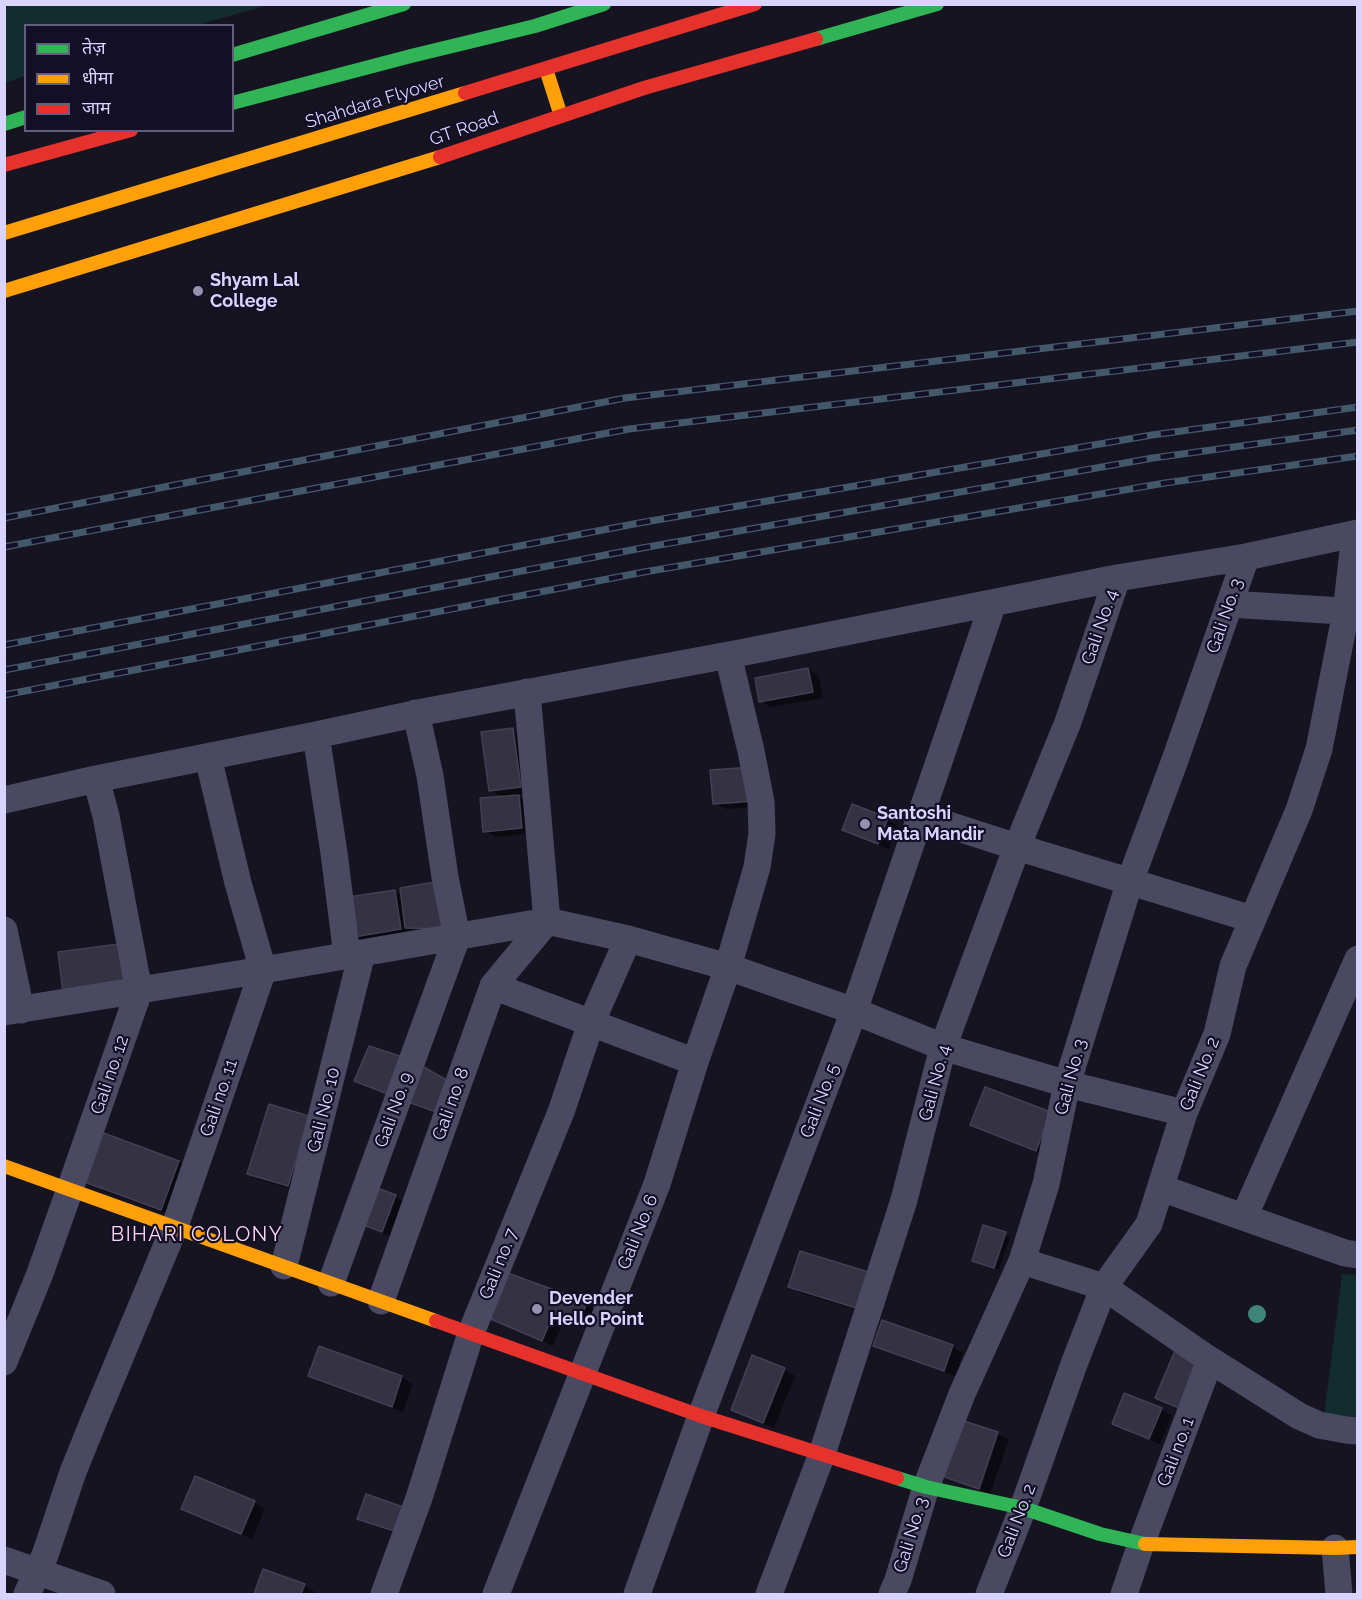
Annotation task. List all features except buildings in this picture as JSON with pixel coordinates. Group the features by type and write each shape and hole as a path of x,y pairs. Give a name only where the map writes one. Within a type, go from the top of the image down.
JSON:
{"main road":[{"path":"234,55 404,4"},
{"name":"Shahdara Flyover","path":"234,102 411,56 534,20 604,4"},
{"name":"Shahdara Flyover","path":"4,233 755,4"},
{"name":"GT Road","path":"4,291 434,159 644,88 937,4"},
{"path":"546,69 561,116"},
{"path":"4,124 24,118"},
{"path":"4,165 124,132"},
{"path":"4,1166 701,1416 926,1487 1023,1508 1100,1534 1141,1544 1346,1547"}],"street":[{"path":"4,800 96,778 416,713 728,655 1117,578 1246,557 1356,534"},
{"name":"Gali No. 2","path":"989,1594 1104,1287 1149,1224 1184,1113 1217,1034 1233,966 1295,820 1319,749 1352,612 1356,534"},
{"name":"Gali No. 3","path":"892,1594 926,1487 962,1394 1022,1261 1046,1184 1067,1084 1131,881 1246,557"},
{"name":"Gali No. 4","path":"769,1594 822,1454 904,1200 943,1047 1017,847 1068,722 1117,578"},
{"name":"Gali No. 5","path":"637,1594 701,1416 854,1011 993,603"},
{"path":"1230,604 1352,612"},
{"name":"Gali No. 6","path":"496,1594 657,1184 695,1062 728,967 757,867 762,834 761,802 728,655"},
{"path":"527,692 547,921"},
{"path":"416,713 430,776 457,938"},
{"path":"316,735 334,853 355,954"},
{"path":"208,757 238,883 263,970"},
{"name":"Gali no. 12","path":"4,1362 39,1276 139,991 106,816 96,778"},
{"path":"921,816 1252,919"},
{"path":"4,930 13,1011 457,938 547,921 628,939 728,967 854,1011 943,1047 1067,1084 1184,1113"},
{"name":"Gali no. 8","path":"381,1301 493,986 547,921"},
{"name":"Gali No. 9","path":"331,1283 457,938"},
{"name":"Gali no. 7","path":"384,1594 419,1498 471,1334 561,1112 591,1023 628,939"},
{"name":"Gali No. 10","path":"284,1266 355,954"},
{"path":"1244,1217 1358,959"},
{"name":"Gali no. 11","path":"32,1583 45,1555 85,1441 176,1226 263,970"},
{"path":"493,986 695,1062"},
{"path":"1161,1188 1345,1253 1358,1255"},
{"path":"1022,1261 1104,1287 1210,1360 1299,1416 1318,1425 1358,1431"},
{"name":"Gali no. 1","path":"1124,1594 1210,1360"},
{"path":"1339,1594 1346,1547"},
{"path":"4,1560 32,1583 102,1594"}],"green space":[{"path":"5,4 268,4 201,24 24,24 24,76 5,83"},
{"path":"1342,1274 1357,1275 1357,1417 1324,1416"}],"railway":[{"path":"4,518 625,398 1358,311"},
{"path":"4,547 629,429 1358,342"},
{"path":"4,645 639,523 1152,435 1358,407"},
{"path":"4,670 642,548 1153,458 1358,430"},
{"path":"4,695 644,572 1165,483 1358,456"}],"traffic: fast":[{"path":"234,54 404,4"},
{"path":"234,102 535,26 604,4"},
{"path":"816,39 937,4"},
{"path":"4,124 24,118"},
{"path":"897,1478 926,1487 1023,1508 1100,1534 1145,1544"}],"traffic: slow":[{"path":"546,69 561,116"},
{"path":"4,233 465,93"},
{"path":"4,291 440,157"},
{"path":"4,1166 436,1321"},
{"path":"1145,1544 1358,1547"}],"traffic: jam":[{"path":"465,93 755,4"},
{"path":"440,157 644,88 816,39"},
{"path":"4,165 124,132"},
{"path":"436,1321 701,1416 897,1478"}],"place":[{"name":"Shyam Lal College","path":"198,291"},
{"name":"Santoshi Mata Mandir","path":"865,824"},
{"name":"Devender Hello Point","path":"537,1309"}],"district":[{"name":"BIHARI COLONY","path":"197,1235"}]}
